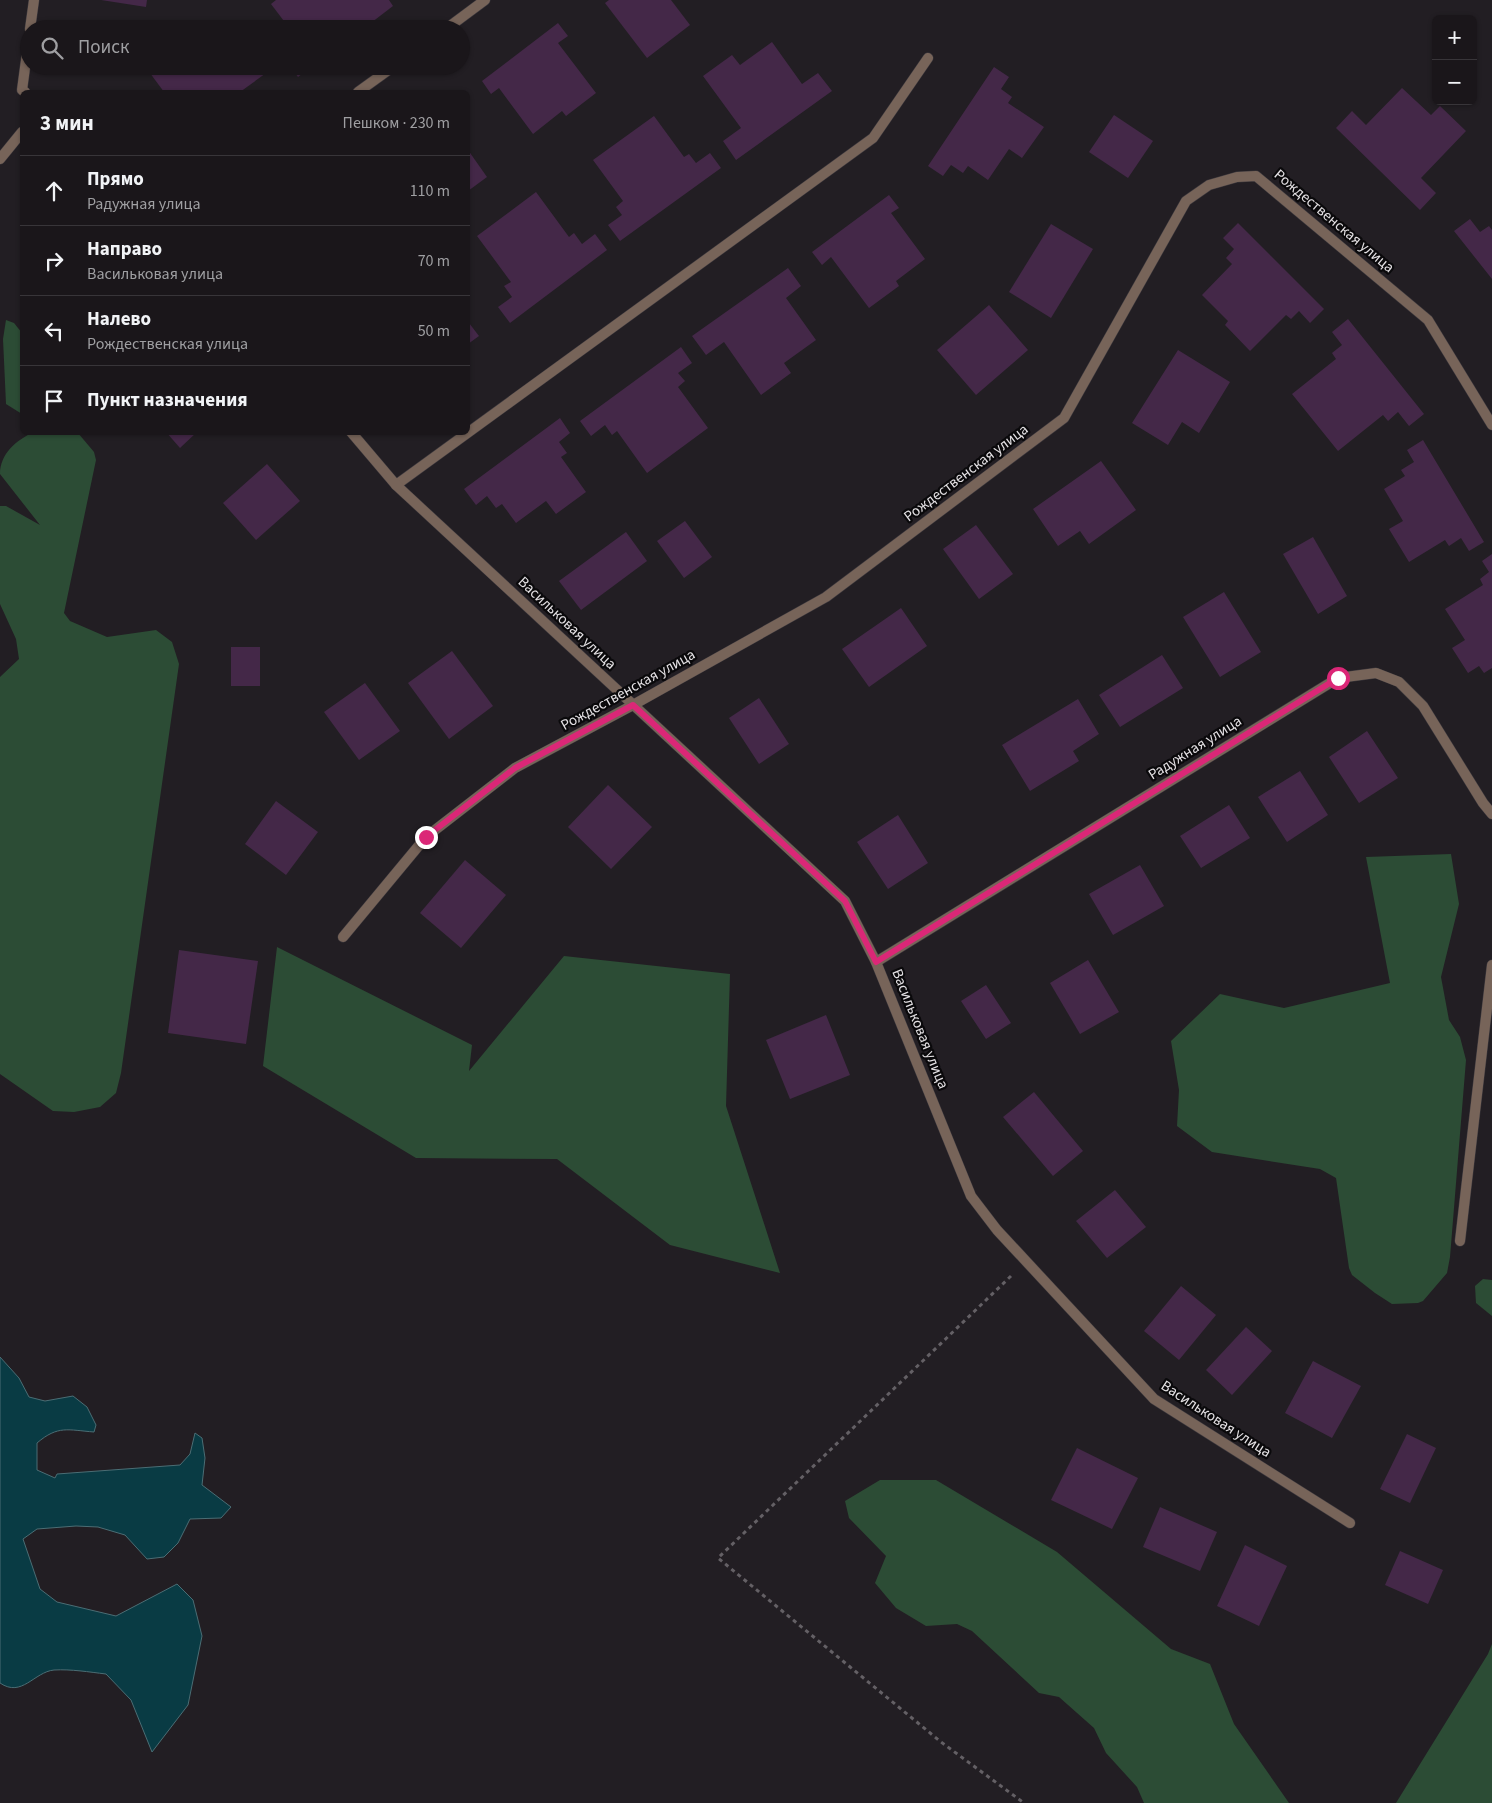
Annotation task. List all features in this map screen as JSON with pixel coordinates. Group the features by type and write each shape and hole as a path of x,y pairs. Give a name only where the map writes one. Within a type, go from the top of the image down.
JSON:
{"street":[{"path":"31,20 34,0"},
{"path":"458,20 486,0"},
{"path":"470,431 873,138 928,58"},
{"path":"22,90 24,75"},
{"path":"361,90 382,75"},
{"path":"0,158 20,134"},
{"name":"Рождественская улица","path":"343,936 426,837 515,768 633,705 826,597 1064,418 1186,201 1209,185 1237,177 1256,176 1428,320 1492,424"},
{"name":"Васильковая улица","path":"354,435 396,485 845,901 876,962 971,1196 997,1230 1154,1399 1350,1523"},
{"path":"396,485 465,435"},
{"name":"Радужная улица","path":"876,962 1338,678 1376,673 1399,682 1423,706 1492,814"},
{"path":"1460,1241 1492,965"}],"path":[{"path":"1024,1803 940,1742 718,1558 1026,1261"}],"green space":[{"path":"6,320 14,323 20,330 20,413 6,404 3,339"},
{"path":"28,435 80,435 94,452 96,460 64,613 70,621 107,637 156,630 172,642 179,664 121,1073 116,1093 100,1107 74,1112 53,1111 0,1074 0,677 19,659 16,639 0,604 0,506 6,506 40,525 0,474 6,454 21,439"},
{"path":"1451,854 1459,904 1441,977 1449,1020 1460,1037 1466,1060 1450,1257 1447,1273 1423,1301 1418,1303 1392,1304 1352,1275 1349,1268 1336,1178 1320,1169 1212,1152 1177,1126 1179,1090 1171,1041 1220,994 1284,1008 1390,983 1366,857"},
{"path":"277,947 472,1045 469,1071 564,956 730,974 726,1106 780,1273 670,1245 557,1159 416,1158 263,1066"},
{"path":"1483,1279 1492,1280 1492,1316 1476,1303 1475,1286"},
{"path":"880,1480 936,1480 1057,1552 1171,1649 1210,1664 1234,1724 1289,1803 1144,1803 1137,1787 1106,1753 1094,1728 1059,1697 1039,1693 972,1631 957,1624 926,1626 896,1608 875,1583 886,1556 849,1518 845,1501"},
{"path":"1492,1644 1492,1803 1396,1803 1488,1654"}],"water":[{"path":"0,1357 19,1378 29,1397 45,1401 73,1396 87,1407 96,1425 94,1432 64,1430 44,1437 37,1443 37,1470 55,1478 57,1474 180,1465 190,1454 195,1433 202,1438 205,1458 202,1485 231,1507 221,1518 190,1519 178,1543 164,1557 147,1559 125,1535 98,1527 76,1526 37,1529 23,1539 40,1589 57,1602 116,1616 177,1584 193,1600 202,1636 188,1705 152,1752 131,1700 106,1674 54,1670 15,1688 0,1683"}],"building":[{"path":"101,0 147,0 146,7"},
{"path":"276,0 389,0 393,6 375,20 283,20 271,4"},
{"path":"609,0 671,0 690,25 647,58 605,3"},
{"path":"558,23 568,36 558,43 596,93 566,116 562,111 533,134 499,88 491,94 482,81"},
{"path":"772,42 802,84 818,73 832,91 736,160 723,141 741,128 703,76 732,55 740,65"},
{"path":"994,67 1009,77 1001,89 1012,97 1008,103 1044,127 1022,158 1009,149 988,180 968,166 963,173 951,165 943,176 928,166"},
{"path":"151,75 263,75 243,90 163,90"},
{"path":"1402,88 1431,115 1440,106 1466,131 1421,178 1436,193 1420,210 1336,128 1352,111 1366,125"},
{"path":"1114,115 1153,141 1128,178 1089,152"},
{"path":"654,116 684,157 689,154 696,163 710,153 721,168 620,241 608,225 622,215 616,207 623,201 593,160"},
{"path":"470,153 487,177 470,190"},
{"path":"536,192 569,237 574,233 582,244 595,234 607,250 510,323 498,307 512,297 504,286 511,282 477,236"},
{"path":"889,195 899,208 891,213 925,259 896,281 899,286 869,308 831,257 822,265 812,252"},
{"path":"1470,219 1480,232 1489,226 1492,230 1492,279 1454,231"},
{"path":"1238,223 1324,309 1310,323 1299,311 1291,319 1286,315 1250,351 1225,325 1228,321 1202,295 1232,264 1226,258 1234,249 1223,238"},
{"path":"1051,224 1093,249 1051,318 1009,292"},
{"path":"788,268 801,286 786,298 816,340 784,363 791,373 761,395 724,342 706,355 692,336"},
{"path":"989,305 1028,350 976,395 937,350"},
{"path":"1348,319 1424,414 1409,426 1398,412 1388,421 1383,415 1338,451 1292,394 1336,359 1332,353 1342,345 1332,332"},
{"path":"470,324 479,336 470,343"},
{"path":"681,347 692,363 678,373 685,381 678,387 708,428 647,473 617,431 612,435 605,425 591,436 580,421"},
{"path":"1178,350 1230,382 1199,433 1182,422 1168,445 1132,423"},
{"path":"560,418 570,433 559,442 567,453 561,457 586,492 556,514 546,501 516,523 502,504 496,508 487,496 476,505 464,489"},
{"path":"169,435 194,435 180,448"},
{"path":"1423,440 1484,542 1469,551 1461,538 1449,546 1445,540 1409,562 1389,529 1403,521 1384,489 1405,476 1401,470 1414,462 1407,450"},
{"path":"1101,461 1136,510 1089,544 1080,531 1058,546 1033,509"},
{"path":"267,464 300,501 256,540 223,503"},
{"path":"685,521 712,557 684,578 657,541"},
{"path":"976,525 1013,574 979,599 943,549"},
{"path":"626,532 647,561 581,610 559,581"},
{"path":"1313,537 1347,596 1318,614 1283,554"},
{"path":"1492,554 1492,668 1484,673 1479,666 1468,673 1452,648 1465,640 1445,609 1483,585 1480,579 1489,572 1482,561"},
{"path":"1224,592 1261,652 1220,677 1183,617"},
{"path":"901,608 927,646 869,687 842,649"},
{"path":"231,647 260,647 260,686 231,686"},
{"path":"452,651 493,706 449,739 408,683"},
{"path":"1162,655 1183,688 1120,727 1099,695"},
{"path":"365,683 400,731 359,760 324,712"},
{"path":"759,698 789,744 759,764 729,718"},
{"path":"1078,699 1099,734 1073,751 1079,761 1030,791 1002,745"},
{"path":"1367,731 1398,778 1359,803 1329,757"},
{"path":"1300,771 1328,815 1287,842 1258,797"},
{"path":"608,785 652,827 611,869 568,827"},
{"path":"276,801 318,832 286,875 245,844"},
{"path":"1229,805 1250,838 1201,868 1180,836"},
{"path":"898,815 928,863 888,889 857,842"},
{"path":"465,860 506,895 461,948 420,913"},
{"path":"1140,865 1164,906 1113,935 1089,894"},
{"path":"179,950 258,961 246,1044 168,1033"},
{"path":"1088,960 1119,1012 1080,1034 1050,983"},
{"path":"986,985 1011,1023 986,1039 961,1001"},
{"path":"826,1015 850,1075 790,1099 766,1040"},
{"path":"1034,1092 1083,1151 1053,1176 1003,1117"},
{"path":"1115,1190 1146,1227 1107,1258 1076,1221"},
{"path":"1181,1286 1216,1315 1179,1360 1144,1331"},
{"path":"1246,1327 1272,1351 1232,1395 1206,1370"},
{"path":"1313,1361 1361,1386 1332,1438 1285,1413"},
{"path":"1407,1434 1436,1448 1410,1503 1380,1489"},
{"path":"1077,1448 1138,1478 1112,1529 1051,1500"},
{"path":"1160,1507 1217,1532 1200,1571 1143,1547"},
{"path":"1245,1545 1287,1566 1259,1626 1217,1606"},
{"path":"1400,1551 1443,1570 1428,1604 1385,1585"}],"route":[{"path":"426,837 515,768 633,705 845,901 876,962 1338,678"}]}
